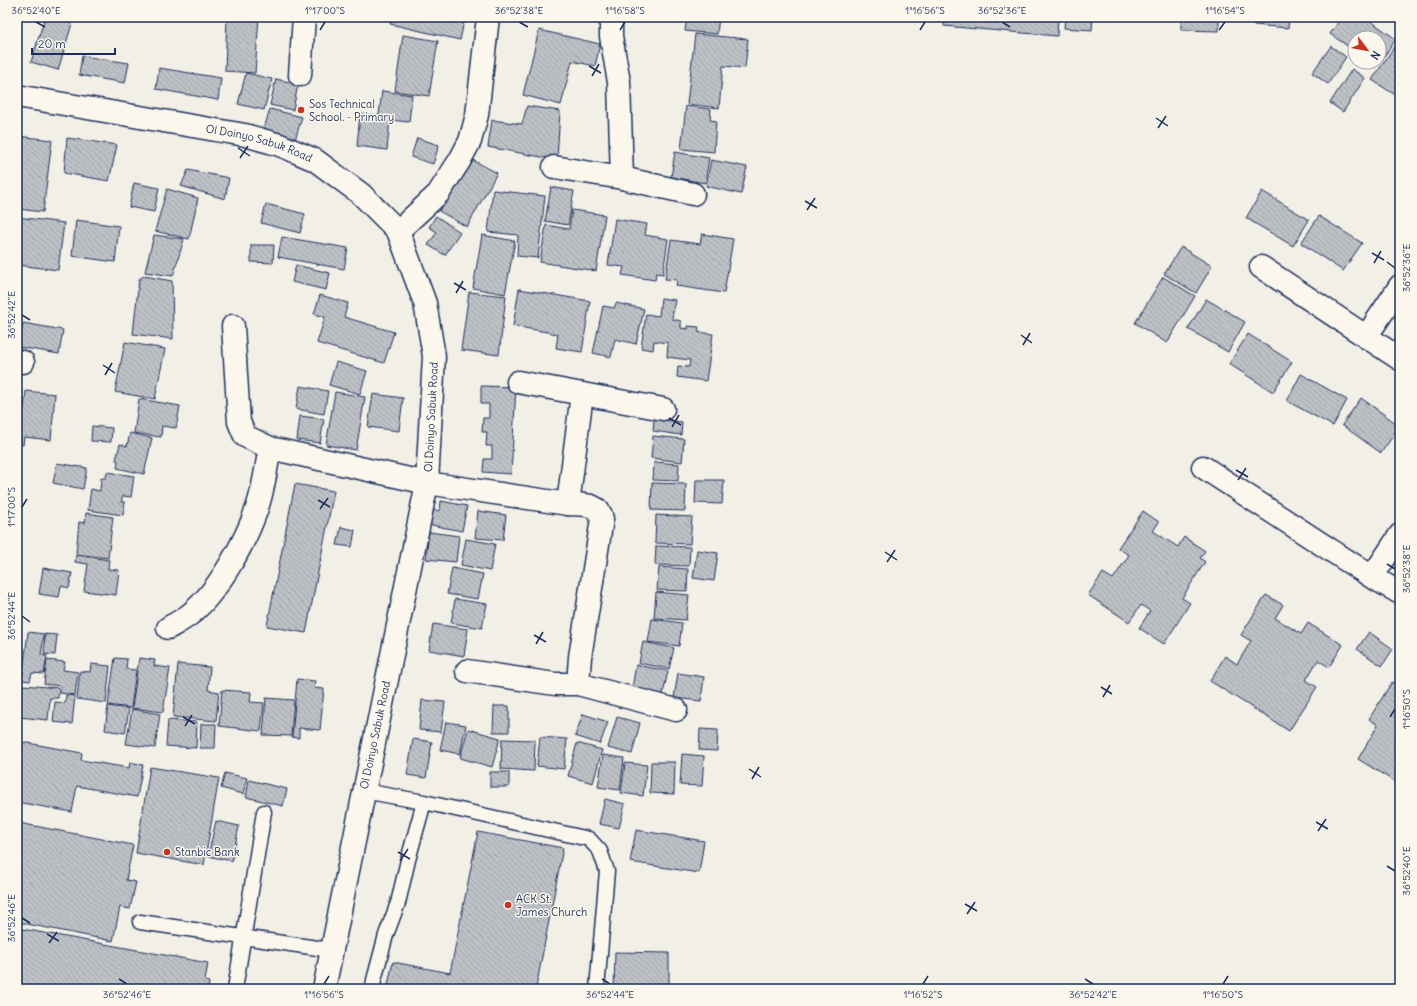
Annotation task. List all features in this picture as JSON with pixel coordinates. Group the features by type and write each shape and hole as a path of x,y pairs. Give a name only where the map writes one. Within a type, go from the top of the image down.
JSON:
{"street":[{"path":"300,75 304,17"},
{"path":"398,231 438,194 460,160 470,141 477,115 488,17"},
{"path":"611,17 611,36 619,82 622,178"},
{"name":"Ol Doinyo Sabuk Road","path":"17,96 245,134 280,145 315,160 356,190 398,231 425,303 434,356 427,483 324,989"},
{"path":"554,168 622,178 693,194"},
{"path":"1261,267 1400,359"},
{"path":"1366,337 1400,286"},
{"path":"233,326 239,422 245,436 270,448 427,483 568,504 591,506 601,512 602,519 580,657 578,684"},
{"path":"518,382 663,409"},
{"path":"568,504 582,394"},
{"path":"168,628 189,615 202,602 222,579 239,549 258,507 270,448"},
{"path":"1203,467 1372,577 1400,593"},
{"path":"1372,577 1400,535"},
{"path":"467,671 555,684 578,684 676,710"}],"lane":[{"path":"364,792 424,802 589,839 600,851 607,871 597,989"},
{"path":"373,989 386,935 398,903 424,802"},
{"path":"235,989 264,812"},
{"path":"140,922 331,950"}],"building":[{"path":"45,17 74,17 58,70 31,62"},
{"path":"227,17 259,17 255,73 225,71"},
{"path":"391,17 465,17 460,40 390,24"},
{"path":"687,17 719,17 717,34 685,31"},
{"path":"874,17 940,17 940,20"},
{"path":"944,17 1058,17 1057,36 944,26"},
{"path":"1065,17 1093,17 1092,30 1064,28"},
{"path":"1181,17 1219,17 1219,31 1181,30"},
{"path":"1255,17 1289,17 1288,28 1254,25"},
{"path":"1342,17 1365,17 1383,30 1347,30 1347,46 1330,34"},
{"path":"539,30 600,44 595,66 572,61 561,105 523,95"},
{"path":"1387,33 1396,39 1387,52"},
{"path":"695,34 748,39 745,68 723,66 719,108 687,104"},
{"path":"403,35 438,41 429,96 395,91"},
{"path":"1331,46 1346,57 1328,84 1312,73"},
{"path":"1394,47 1400,51 1400,98 1372,80 1379,70 1387,70 1387,58"},
{"path":"82,56 129,63 125,83 79,75"},
{"path":"159,68 221,78 218,100 156,89"},
{"path":"1351,70 1365,78 1343,112 1330,103"},
{"path":"246,73 272,79 264,110 238,104"},
{"path":"276,79 298,84 293,110 270,105"},
{"path":"382,91 412,95 409,122 390,120 387,150 357,146 360,114 379,115"},
{"path":"527,106 560,111 557,160 488,147 492,120 522,124"},
{"path":"686,106 711,109 710,120 716,121 714,152 681,149"},
{"path":"270,109 302,117 295,140 263,132"},
{"path":"17,136 52,140 43,212 17,209"},
{"path":"67,138 117,145 109,181 64,173"},
{"path":"417,138 439,145 433,164 411,157"},
{"path":"675,152 709,158 705,183 671,177"},
{"path":"469,158 497,173 467,227 439,211"},
{"path":"711,160 747,167 741,194 706,186"},
{"path":"188,170 229,178 225,199 181,186"},
{"path":"134,183 159,188 154,212 129,207"},
{"path":"551,187 574,191 568,225 545,221"},
{"path":"167,189 198,198 189,239 155,231"},
{"path":"493,190 545,196 538,258 517,256 518,235 488,232"},
{"path":"1262,191 1309,220 1293,246 1246,218"},
{"path":"266,204 305,214 300,233 261,223"},
{"path":"572,210 605,215 596,271 540,262 546,225 569,229"},
{"path":"436,216 460,232 445,255 428,245 437,232 429,227"},
{"path":"1319,216 1362,243 1343,271 1301,243"},
{"path":"17,217 64,223 58,270 17,265"},
{"path":"615,219 647,224 645,235 668,239 663,274 656,273 655,280 622,275 624,267 608,265"},
{"path":"76,220 119,226 115,262 72,256"},
{"path":"702,234 733,239 724,293 676,286 677,280 665,279 671,240 700,244"},
{"path":"154,235 184,239 173,276 145,272"},
{"path":"482,235 515,241 505,294 473,288"},
{"path":"282,237 348,248 344,269 278,257"},
{"path":"251,245 274,245 273,263 251,262"},
{"path":"1181,247 1212,266 1196,293 1164,274"},
{"path":"296,265 330,273 326,290 292,282"},
{"path":"144,276 172,281 173,339 133,334 139,279"},
{"path":"1163,277 1195,296 1167,343 1135,323"},
{"path":"519,289 590,301 582,352 556,348 558,334 513,326"},
{"path":"469,292 506,296 499,355 461,350"},
{"path":"320,295 348,303 344,317 394,332 384,363 317,343 325,317 314,314"},
{"path":"661,298 675,300 672,319 681,321 681,328 688,329 688,326 699,327 698,332 713,334 706,381 677,377 678,366 689,367 690,360 667,357 668,343 654,341 653,350 641,348 646,314 659,316"},
{"path":"1206,299 1245,322 1228,352 1188,329"},
{"path":"616,303 644,309 636,344 615,339 611,357 593,353 603,306 614,308"},
{"path":"23,323 63,330 59,354 19,347"},
{"path":"1248,334 1292,362 1273,392 1229,364"},
{"path":"125,342 165,349 155,399 115,392"},
{"path":"336,362 367,371 360,394 329,385"},
{"path":"1301,374 1347,400 1333,426 1287,401"},
{"path":"300,386 328,391 324,414 296,409"},
{"path":"481,386 516,387 511,474 483,472 484,459 492,459 492,446 486,446 487,432 482,432 483,418 489,418 489,404 481,404"},
{"path":"26,391 55,394 51,440 24,437 23,445 17,444 17,408 24,409"},
{"path":"335,392 365,397 356,450 326,445"},
{"path":"373,394 403,398 399,431 368,427"},
{"path":"1361,398 1400,426 1381,453 1342,425"},
{"path":"139,399 180,406 176,428 162,426 161,437 134,433"},
{"path":"300,416 324,419 320,443 297,440"},
{"path":"654,419 682,422 681,435 653,431"},
{"path":"92,426 112,428 111,442 91,441"},
{"path":"130,433 152,438 144,474 117,468 118,461 116,460 120,444 127,446"},
{"path":"653,436 684,439 682,462 651,458"},
{"path":"654,462 679,464 678,481 653,480"},
{"path":"57,463 87,468 83,489 53,483"},
{"path":"107,472 134,476 131,497 123,496 121,502 125,502 123,515 88,510 91,489 100,491 101,478 106,478"},
{"path":"696,480 724,480 722,504 695,503"},
{"path":"652,483 686,484 685,511 651,510"},
{"path":"295,484 334,491 306,633 267,626"},
{"path":"441,501 467,506 462,531 426,524 429,509 440,511"},
{"path":"478,511 506,515 503,540 475,538"},
{"path":"1143,511 1159,522 1153,531 1178,547 1184,537 1205,551 1200,558 1205,562 1182,598 1190,603 1164,644 1139,628 1150,611 1141,605 1129,622 1088,595 1103,573 1113,579 1129,555 1118,548"},
{"path":"86,513 113,517 108,558 76,554 79,522 85,523"},
{"path":"656,515 692,517 690,544 655,543"},
{"path":"341,527 355,530 352,547 337,545"},
{"path":"429,532 459,536 456,562 426,559"},
{"path":"466,539 495,544 490,571 461,565"},
{"path":"656,546 690,547 689,566 655,565"},
{"path":"697,550 718,553 714,581 693,578"},
{"path":"76,555 109,560 108,569 119,570 116,595 84,591 88,564 75,562"},
{"path":"659,567 688,569 687,591 657,590"},
{"path":"43,568 72,573 69,588 61,586 59,597 39,594"},
{"path":"452,568 483,574 478,599 447,594"},
{"path":"656,592 689,595 686,620 654,618"},
{"path":"1266,595 1283,605 1275,618 1301,634 1308,623 1343,645 1329,667 1318,660 1306,680 1317,687 1289,731 1210,681 1225,656 1237,664 1251,641 1241,635"},
{"path":"455,599 487,604 482,628 451,623"},
{"path":"652,619 682,623 679,646 648,642"},
{"path":"433,624 468,629 464,656 429,650"},
{"path":"28,632 44,634 41,655 47,656 44,674 32,673 30,681 22,680"},
{"path":"1369,632 1393,649 1382,666 1357,649"},
{"path":"45,634 57,635 55,655 44,654"},
{"path":"643,642 674,648 669,669 639,663"},
{"path":"115,658 127,659 126,669 136,670 131,708 108,705"},
{"path":"139,658 155,660 154,666 170,668 163,712 132,708"},
{"path":"47,660 65,662 63,670 78,672 75,695 60,693 61,686 44,684"},
{"path":"91,664 110,666 106,703 77,699 80,671 90,672"},
{"path":"178,664 210,667 208,690 219,692 216,721 173,717"},
{"path":"636,665 668,671 663,694 632,688"},
{"path":"678,673 704,677 701,701 674,698"},
{"path":"297,679 315,681 314,688 324,689 320,730 299,728 299,738 292,737"},
{"path":"1392,682 1400,687 1400,785 1358,759 1378,725 1369,719"},
{"path":"23,685 59,688 58,698 50,698 48,720 19,717"},
{"path":"222,690 251,692 250,702 264,703 261,731 219,726"},
{"path":"66,695 75,696 72,724 53,722 55,702 65,703"},
{"path":"266,698 294,700 291,736 263,735"},
{"path":"422,700 445,702 441,732 419,730"},
{"path":"108,706 129,709 125,733 105,730"},
{"path":"494,706 509,706 509,732 493,732"},
{"path":"132,709 160,714 155,748 126,744"},
{"path":"583,714 608,722 600,744 575,736"},
{"path":"617,717 640,723 632,754 608,748"},
{"path":"168,720 197,722 196,748 166,746"},
{"path":"446,722 466,725 460,754 440,750"},
{"path":"201,724 216,724 215,748 200,748"},
{"path":"468,729 500,738 492,767 460,758"},
{"path":"700,729 718,730 717,751 699,750"},
{"path":"540,737 567,739 564,769 537,766"},
{"path":"413,739 432,742 426,778 407,775"},
{"path":"502,739 535,740 534,771 501,769"},
{"path":"17,741 82,753 81,760 129,768 130,762 143,765 137,797 77,786 72,812 17,802"},
{"path":"577,743 602,750 593,783 568,776"},
{"path":"682,754 704,756 702,786 680,785"},
{"path":"603,755 624,758 620,790 598,787"},
{"path":"651,762 675,762 674,794 650,793"},
{"path":"625,763 647,765 643,796 621,793"},
{"path":"150,767 219,778 204,865 136,853"},
{"path":"490,772 509,772 509,787 490,787"},
{"path":"225,773 247,778 243,794 221,788"},
{"path":"249,780 287,789 283,806 246,797"},
{"path":"605,799 625,804 619,828 599,824"},
{"path":"216,821 239,826 232,861 208,856"},
{"path":"19,823 133,845 126,880 136,882 130,909 120,907 113,941 17,922 17,832"},
{"path":"636,830 704,841 699,873 630,862"},
{"name":"ACK St. James Church","path":"478,832 563,848 536,988 540,989 387,989 393,962 450,973"},
{"path":"17,928 208,963 205,981 209,982 208,989 17,989"},
{"path":"615,952 669,953 669,989 614,989"}],"place":[{"name":"Sos Technical School. - Primary","path":"301,110"},
{"name":"Stanbic Bank","path":"167,852"},
{"name":"ACK St. James Church","path":"508,905"}]}
